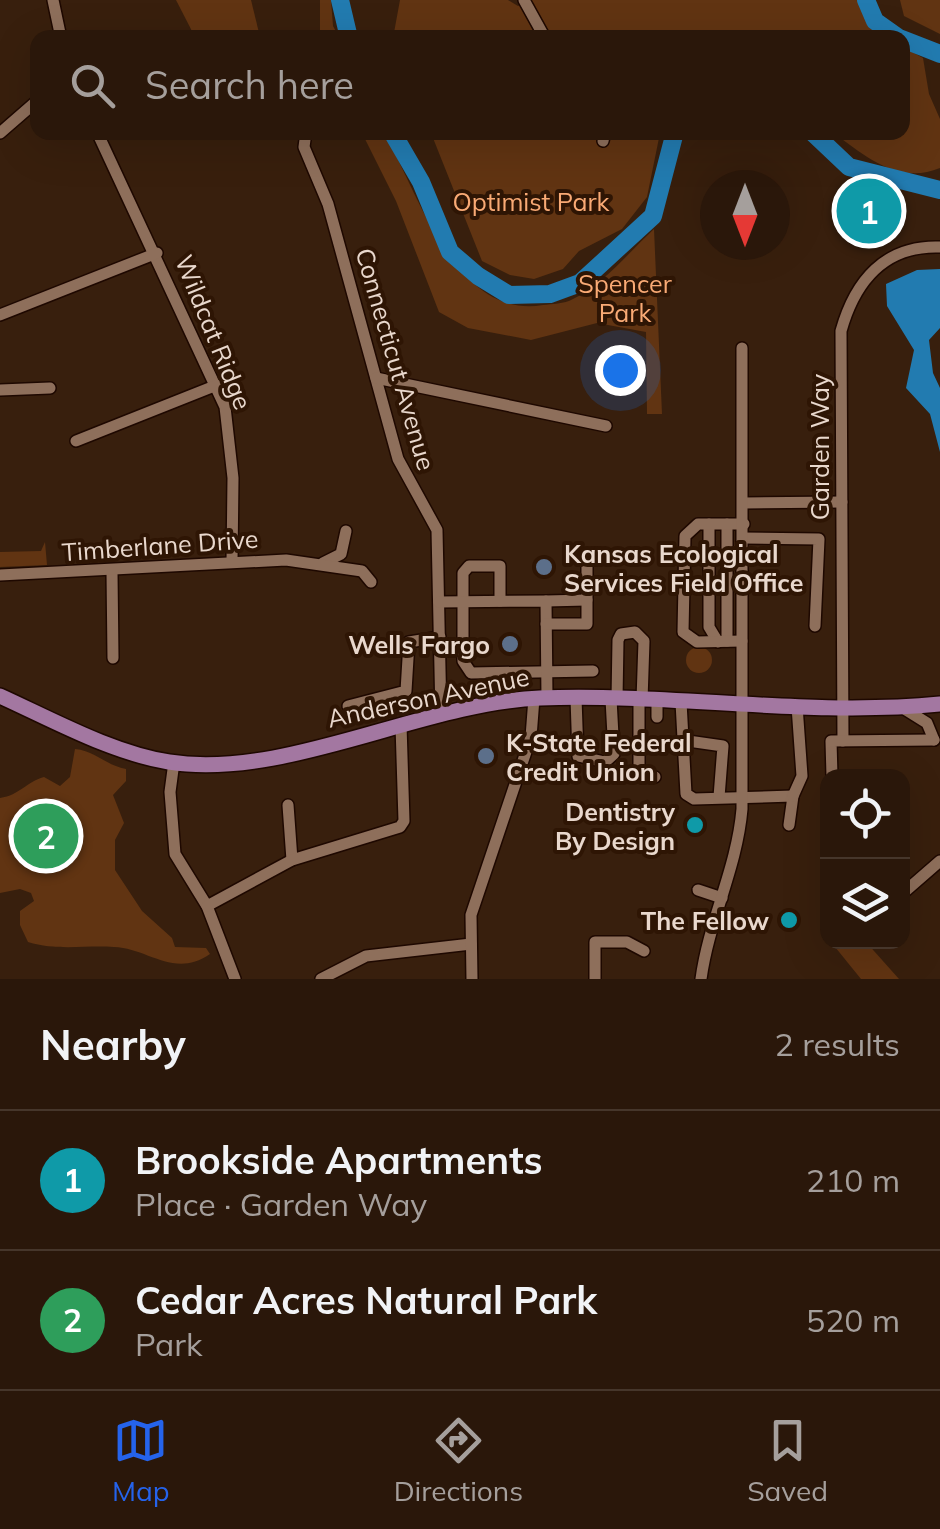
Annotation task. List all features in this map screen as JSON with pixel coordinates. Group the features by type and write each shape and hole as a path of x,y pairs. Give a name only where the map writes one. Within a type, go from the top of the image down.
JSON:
{"main road":[{"name":"Anderson Avenue","path":"0,696 132,752 174,762 236,762 540,698 614,699 649,705 940,704"}],"street":[{"path":"52,0 59,30"},
{"path":"524,0 541,30"},
{"path":"0,132 30,107"},
{"name":"Wildcat Ridge","path":"102,140 218,386 230,429 232,562"},
{"name":"Connecticut Avenue","path":"305,140 325,196 408,482 437,530 442,716"},
{"name":"Garden Way","path":"832,769 831,741 843,741 841,331 850,300 866,276 890,257 922,247 940,248"},
{"path":"0,315 157,253"},
{"path":"700,979 740,840 742,348"},
{"path":"376,378 606,426"},
{"path":"76,441 218,386"},
{"path":"0,390 50,388"},
{"path":"744,502 842,502"},
{"path":"709,524 710,627 722,641"},
{"path":"722,641 727,524"},
{"path":"742,641 697,642 683,632 685,536 689,528 727,524 743,531 819,538 815,626"},
{"path":"323,562 341,554 346,531"},
{"name":"Timberlane Drive","path":"0,575 223,567 232,562 323,562 366,572 371,582"},
{"path":"500,601 500,566 469,566 463,573 463,662 471,673 593,671"},
{"path":"546,624 587,624 586,567"},
{"path":"112,572 113,658"},
{"path":"439,602 587,600"},
{"path":"472,979 471,915 531,737 547,670 546,601"},
{"path":"576,698 578,756 611,760 618,640 621,634 635,632 644,641 649,705 639,776 656,777"},
{"path":"348,706 406,691 409,642 440,637"},
{"path":"681,702 686,794 694,799 794,796"},
{"path":"789,825 802,776 797,706"},
{"path":"901,707 926,724 934,740"},
{"path":"934,740 940,722"},
{"path":"207,906 292,860 400,828 404,821 402,725"},
{"path":"681,740 723,746 719,798"},
{"path":"843,741 934,740"},
{"path":"174,762 170,792 175,854 207,906 235,979"},
{"path":"288,805 292,860"},
{"path":"910,887 940,861"},
{"path":"698,890 722,898"},
{"path":"714,922 740,924"},
{"path":"595,979 595,942 627,942 644,951"},
{"path":"322,979 366,956 471,944"}],"green space":[{"path":"176,0 251,0 258,30 191,30"},
{"path":"320,0 331,0 335,30 320,30"},
{"path":"400,0 508,0 518,6 532,0 859,0 875,30 394,30"},
{"path":"900,0 940,0 940,34 904,16"},
{"path":"910,51 923,58 929,94 940,119 940,168 897,171 843,140 910,140"},
{"name":"Spencer Park","path":"366,140 387,140 426,218 463,273 486,293 512,304 543,305 573,299 606,276 654,229 662,414 647,414 646,332 597,323 531,340 468,328 439,312 396,201"},
{"name":"Optimist Park","path":"434,140 659,140 647,197 622,229 579,251 563,269 534,279 510,275 482,261"},
{"path":"45,542 47,565 0,567 0,552 41,551"},
{"path":"699,647 708,651 712,660 708,669 699,673 690,669 686,660 690,651"},
{"path":"75,749 126,769 126,781 113,795 124,823 115,840 115,870 142,911 172,938 175,947 206,948 210,954 185,964 126,949 28,942 20,925 20,911 34,901 31,893 20,889 0,893 0,798 44,777 60,786 70,777"},
{"path":"837,949 872,949 899,979 861,979"}],"water":[{"path":"940,269 940,328 929,340 933,373 940,388 940,452 930,414 906,388 914,350 887,306 886,284 917,270"}],"waterway":[{"path":"340,0 347,30"},
{"path":"866,0 875,21 888,30"},
{"path":"910,42 940,54"},
{"path":"397,140 421,182 450,252 509,295 550,294 580,283 653,216 673,140"},
{"path":"820,140 849,167 940,190"}],"place":[{"name":"Brookside Apartments","path":"869,211"},
{"name":"Kansas Ecological Services Field Office","path":"544,567"},
{"name":"Wells Fargo","path":"510,644"},
{"name":"K-State Federal Credit Union","path":"486,756"},
{"name":"Dentistry By Design","path":"695,825"},
{"name":"Cedar Acres Natural Park","path":"46,836"},
{"name":"The Fellow","path":"789,920"}]}
